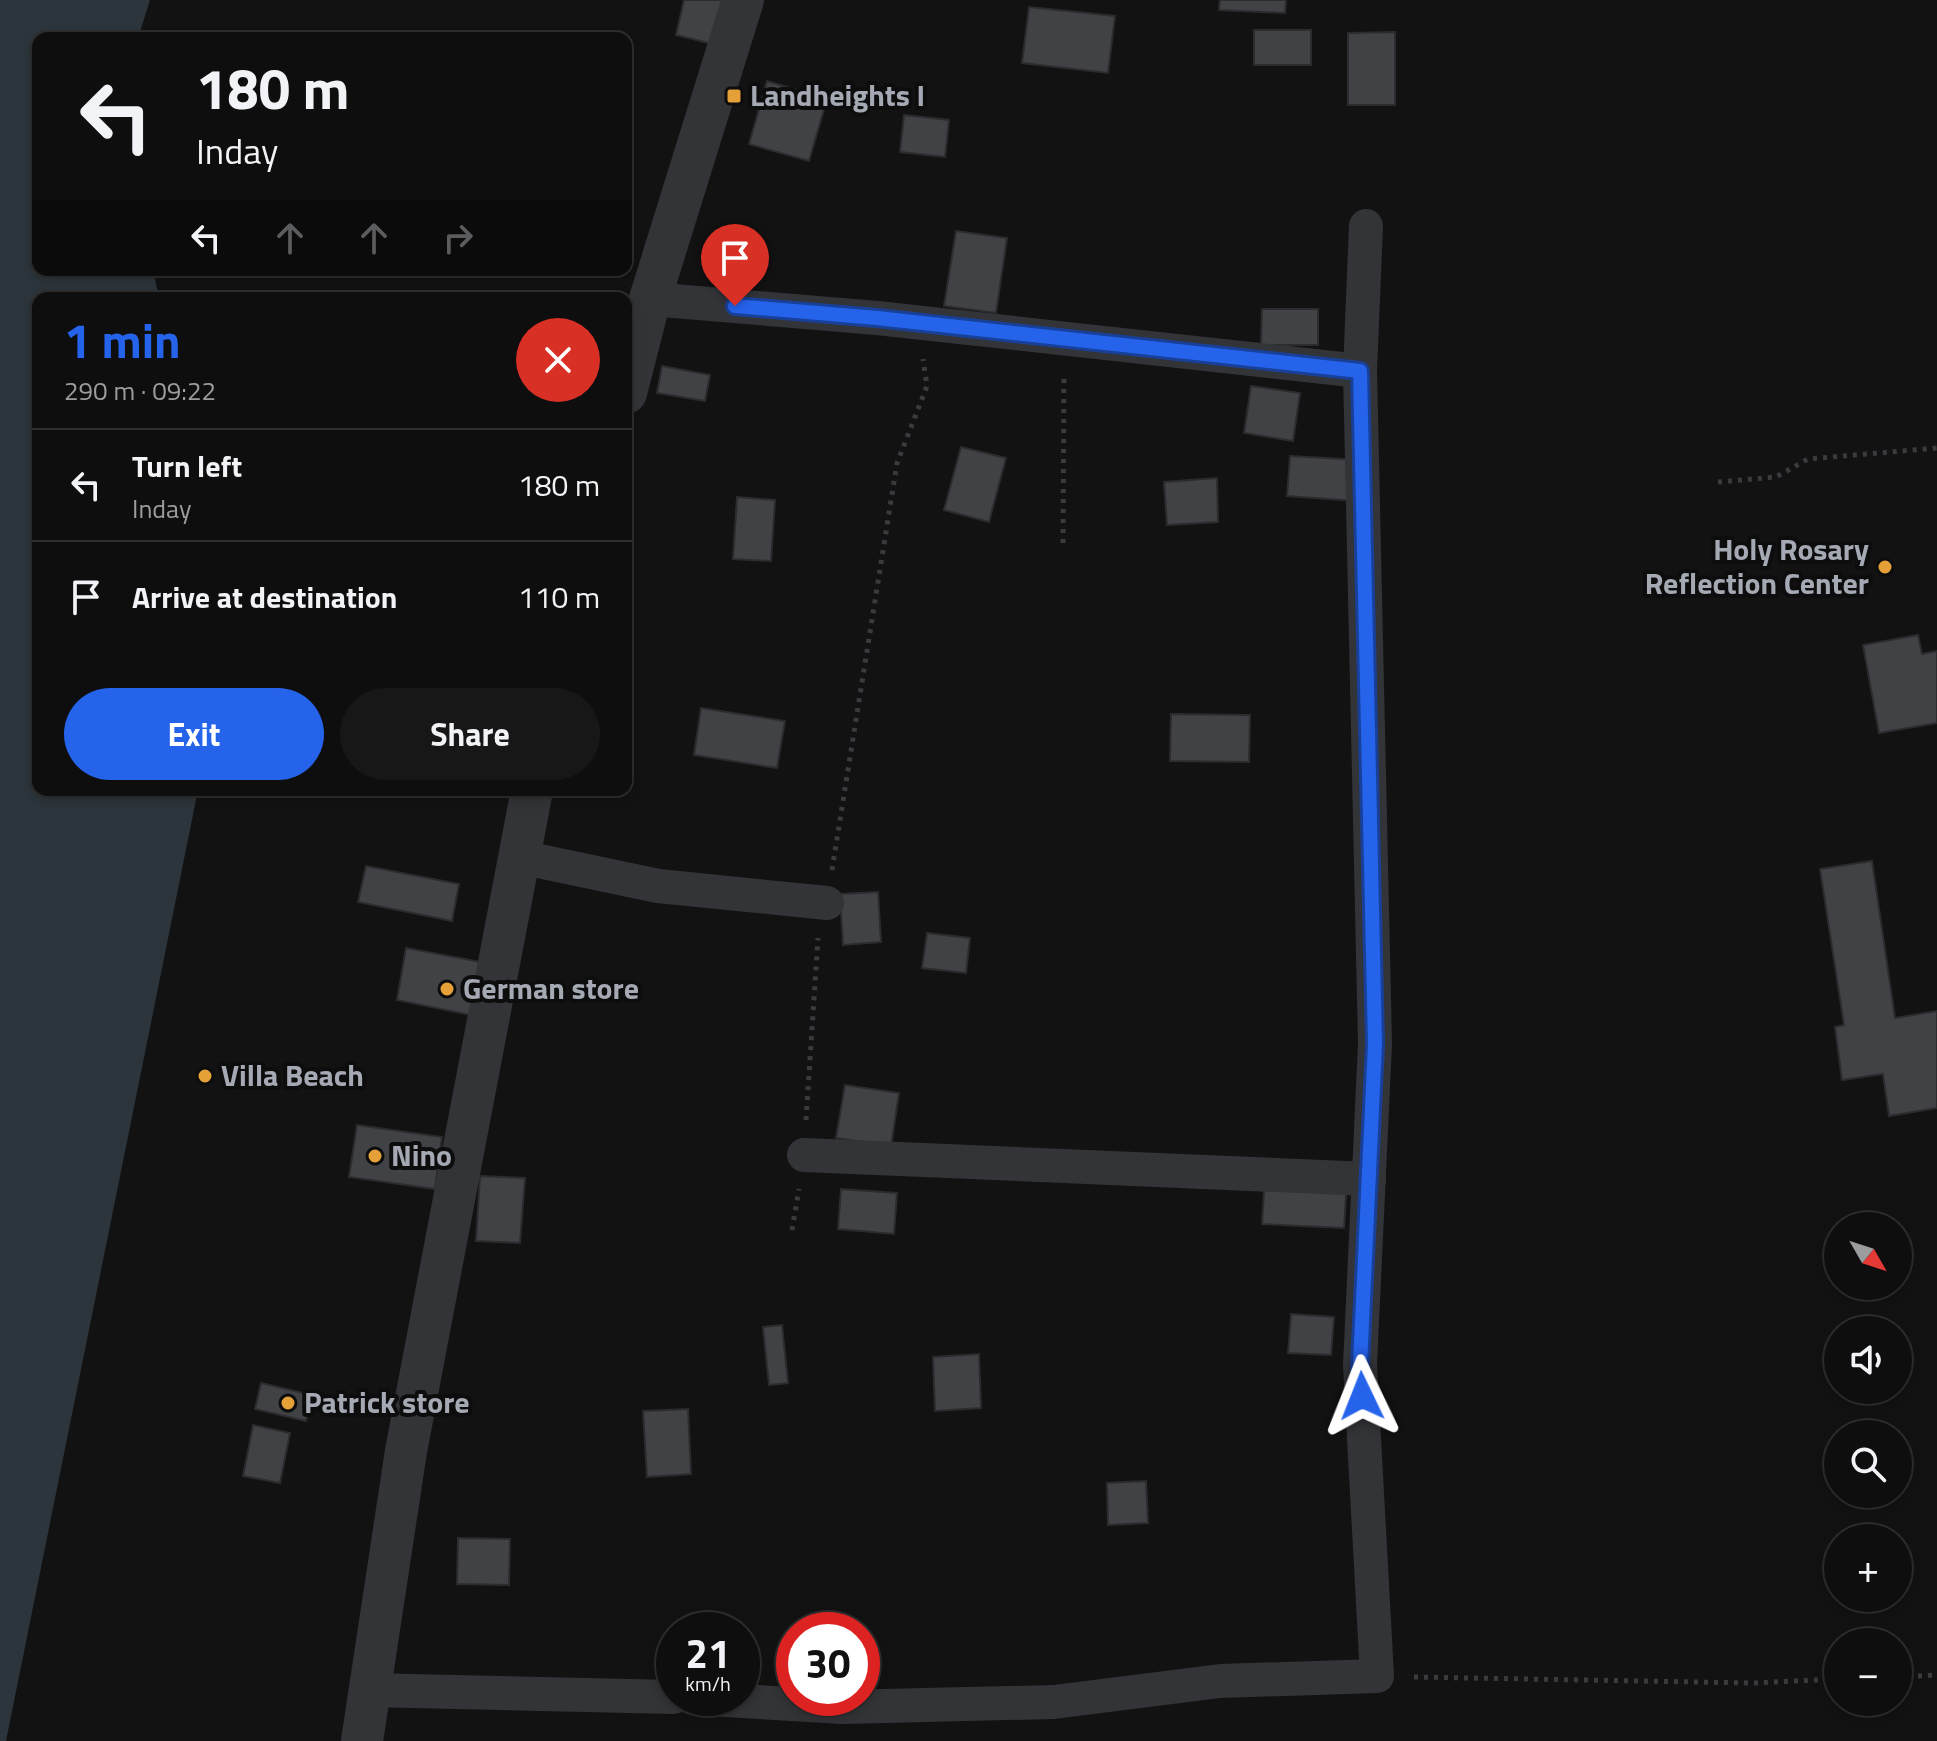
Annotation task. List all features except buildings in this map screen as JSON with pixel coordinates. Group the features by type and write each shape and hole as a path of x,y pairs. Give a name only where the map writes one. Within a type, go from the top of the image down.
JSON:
{"street":[{"path":"632,370 650,299 743,0"},
{"path":"760,1702 842,1707 1054,1702 1220,1681 1377,1676 1360,1365 1375,1044 1360,371 1366,226"},
{"path":"650,299 919,322 1360,371"},
{"path":"362,1741 406,1451 531,796"},
{"path":"520,857 658,886 827,903"},
{"path":"804,1155 1369,1179"},
{"path":"369,1690 656,1697"}],"path":[{"path":"792,1230 804,1155 818,941 827,903 897,463 927,386 919,322"},
{"path":"1063,543 1064,337"},
{"path":"1718,482 1776,477 1808,459 1937,448"},
{"path":"1912,1676 1937,1675"},
{"path":"1377,1676 1752,1683 1824,1680"}],"shaded area":[{"path":"0,0 150,0 140,32 32,32 32,276 154,276 158,292 32,292 32,796 197,796 6,1741 0,1741"}],"place":[{"name":"Landheights I","path":"734,96"},
{"name":"Holy Rosary Reflection Center","path":"1885,567"},
{"name":"German store","path":"447,989"},
{"name":"Villa Beach","path":"205,1076"},
{"name":"Nino","path":"375,1156"},
{"name":"Patrick store","path":"288,1403"}],"route":[{"path":"735,306 1064,337 1360,371 1375,1044 1360,1365 1362,1396"}]}
